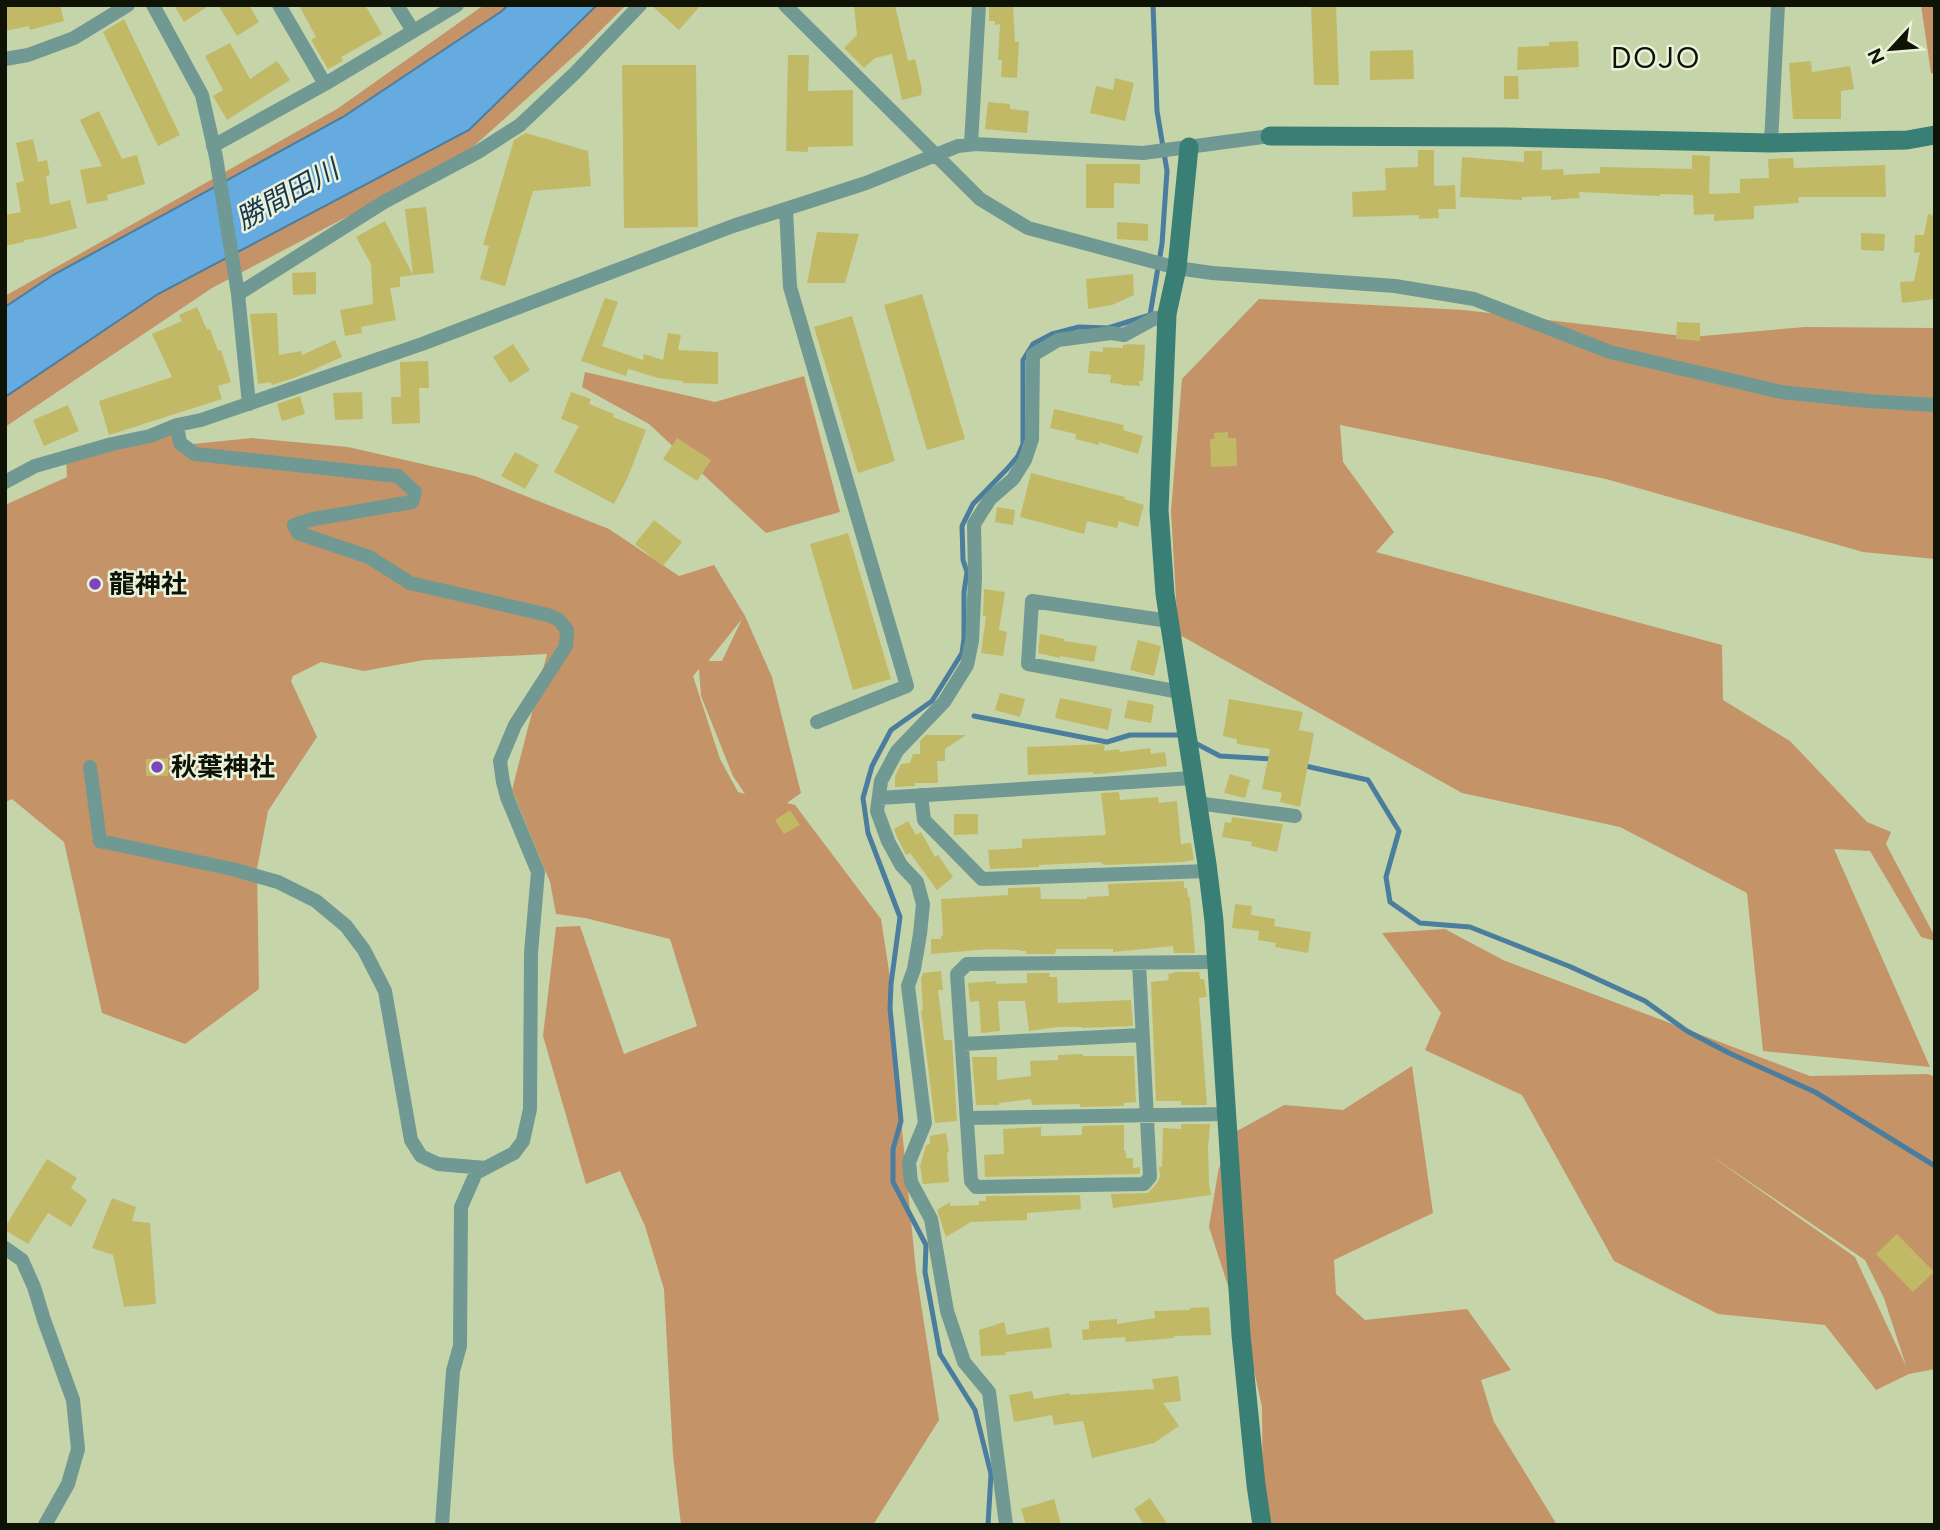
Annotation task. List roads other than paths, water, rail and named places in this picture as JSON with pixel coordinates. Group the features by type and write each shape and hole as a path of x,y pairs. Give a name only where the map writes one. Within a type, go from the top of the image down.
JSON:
{"street":[{"path":"5,59 74,38 128,5"},
{"path":"153,5 202,95 215,151 238,295 249,404"},
{"path":"279,5 325,84"},
{"path":"397,5 413,32"},
{"path":"215,151 457,5"},
{"path":"238,295 384,202 478,152 520,125 575,73 640,5"},
{"path":"785,5 980,199 1028,228 1174,267 1395,286 1474,299 1610,352 1781,392 1935,405"},
{"path":"971,144 979,5"},
{"path":"1771,143 1779,5"},
{"path":"5,482 35,466 201,420 422,344 733,226 866,183 958,146 971,144 1143,153 1270,136 1507,137 1771,143 1907,140 1935,135"},
{"path":"1182,148 1174,267 1167,320 1159,510 1165,594 1208,871 1217,962 1241,1335 1262,1525"},
{"path":"786,209 790,287 907,686 817,722"},
{"path":"1006,1525 989,1392 964,1362 947,1311 931,1219 911,1182 909,1162 925,1123 908,986 914,969 923,904 917,882 901,865 888,841 877,811 881,780 897,751 944,702 967,665 972,641 974,524 990,499 1013,479 1025,460 1032,439 1033,355 1058,340 1111,333 1124,335 1155,318 1167,320"},
{"path":"177,425 180,443 195,454 398,475 415,492 411,502 313,519 294,525 298,533 369,557 410,583 548,615 559,620 567,629 566,646 515,725 500,761 507,797 538,872 531,953 530,1109 523,1141 514,1153 476,1173 461,1207 460,1346 453,1371 442,1525"},
{"path":"1170,621 1032,601 1028,664 1180,692"},
{"path":"90,767 100,841 232,869 278,882 316,901 346,926 364,950 385,991 411,1140 421,1156 438,1164 486,1168"},
{"path":"879,798 1193,778"},
{"path":"921,795 924,820 982,880 1208,871"},
{"path":"1197,803 1295,816"},
{"path":"1139,963 1150,1177 1144,1184 976,1187 971,1181 957,974 967,964 1217,962"},
{"path":"962,1044 1142,1035"},
{"path":"967,1118 1227,1114"},
{"path":"5,1248 22,1260 73,1400 78,1449 68,1484 45,1525"}],"water":[{"name":"勝間田川","path":"508,5 597,5 469,130 158,294 5,397 5,307 53,275 343,117"}],"waterway":[{"path":"988,1525 991,1474 975,1410 940,1354 925,1272 926,1245 893,1182 893,1149 901,1121 890,1008 900,917 868,833 863,798 872,766 891,730 932,701 962,653 967,572 963,560 962,526 973,504 1018,456 1023,444 1023,360 1033,344 1052,334 1079,327 1108,328 1150,315 1162,244 1167,171 1157,111 1153,5"},
{"path":"974,716 1107,742 1130,735 1181,736"},
{"path":"1193,742 1220,756 1274,759"},
{"path":"1301,765 1368,780 1399,831 1386,877 1390,902 1420,923 1470,927 1571,967 1645,1001 1687,1031 1815,1092 1935,1166"}],"place":[{"name":"龍神社","path":"95,584"},
{"name":"秋葉神社","path":"157,767"}],"district":[{"name":"DOJO","path":"1656,58"}]}
